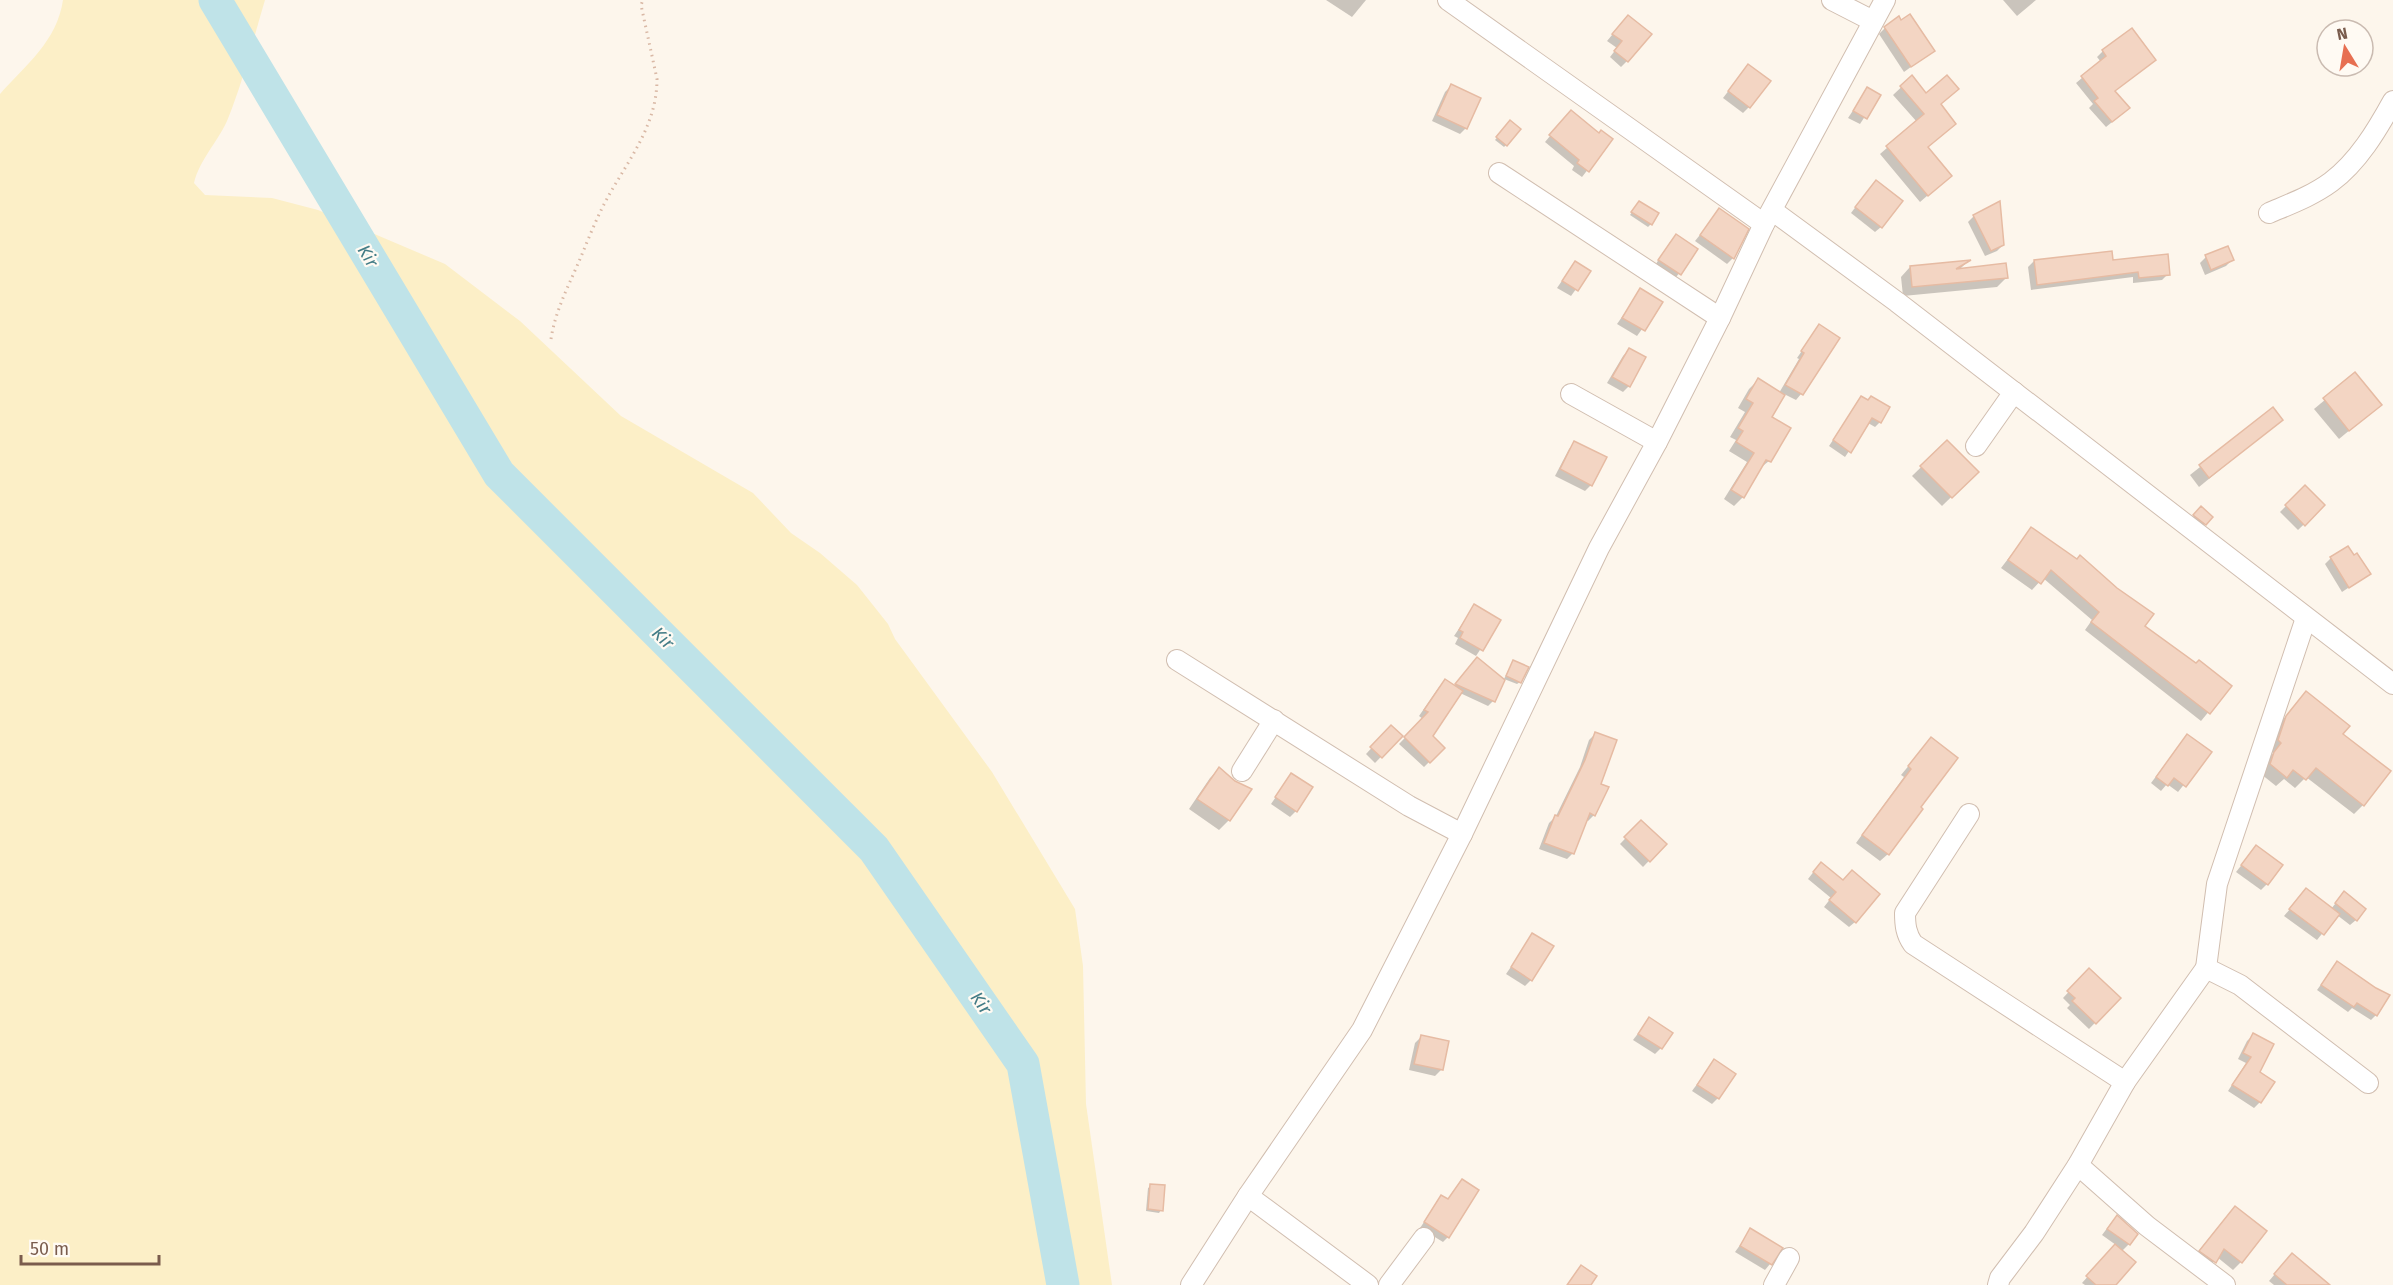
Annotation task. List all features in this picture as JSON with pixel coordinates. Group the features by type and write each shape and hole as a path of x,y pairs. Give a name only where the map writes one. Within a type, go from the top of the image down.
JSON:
{"street":[{"path":"1449,0 1769,218 1897,302 2393,684"},
{"path":"1832,0 1873,21"},
{"path":"1191,1285 1248,1196 1362,1030 1462,834 1599,548 1657,442 1769,218 1885,0"},
{"path":"2269,213 2305,199 2332,181 2368,143 2393,101"},
{"path":"1499,173 1720,318"},
{"path":"1976,447 2014,392"},
{"path":"1571,394 1657,442"},
{"path":"1998,1285 2000,1278 2034,1233 2078,1165 2125,1082 2206,968 2217,884 2306,618"},
{"path":"1177,660 1409,806 1462,834"},
{"path":"1242,771 1274,720"},
{"path":"1969,814 1905,913 1908,937 1913,944 2125,1082"},
{"path":"2206,968 2240,986 2368,1083"},
{"path":"2078,1165 2147,1226 2224,1285"},
{"path":"1248,1196 1368,1285"},
{"path":"1389,1285 1424,1238"},
{"path":"1774,1285 1789,1258"}],"path":[{"path":"551,339 554,319 587,242 608,197 634,156 652,114 657,92 657,79 641,5 643,0"}],"sand":[{"path":"63,0 265,0 233,106 223,129 200,166 194,183 205,195 272,198 318,210 445,264 520,321 621,416 753,493 791,533 820,553 857,585 888,624 895,639 992,772 1075,909 1083,966 1086,1104 1112,1285 0,1285 0,94 47,40 60,15"}],"building":[{"path":"1910,14 1935,51 1911,67 1884,27 1899,16 1901,20"},
{"path":"1628,15 1652,34 1628,62 1614,51 1622,41 1612,34"},
{"path":"2132,28 2156,60 2115,91 2130,108 2112,122 2094,101 2098,98 2081,76 2106,56 2102,50"},
{"path":"1748,64 1771,81 1750,108 1728,91"},
{"path":"1912,75 1926,93 1947,75 1959,89 1941,104 1956,124 1928,147 1952,176 1928,196 1886,146 1924,114 1900,86"},
{"path":"1451,84 1481,98 1467,129 1437,115"},
{"path":"1867,87 1881,95 1867,119 1853,111"},
{"path":"1571,110 1599,133 1601,130 1613,139 1589,172 1577,163 1579,160 1549,135"},
{"path":"1510,120 1521,129 1507,146 1496,137"},
{"path":"1876,180 1903,201 1882,228 1855,207"},
{"path":"1639,201 1659,213 1652,225 1631,212"},
{"path":"2000,201 2004,245 1991,251 1973,215"},
{"path":"1719,208 1749,229 1734,259 1700,235"},
{"path":"1676,234 1698,249 1681,275 1658,260"},
{"path":"2228,246 2234,260 2211,270 2205,255"},
{"path":"2112,251 2113,260 2168,254 2170,275 2139,278 2138,272 2037,285 2034,260"},
{"path":"1971,260 1956,269 2006,263 2008,278 1912,287 1910,266"},
{"path":"1575,261 1591,271 1578,291 1562,281"},
{"path":"1640,288 1663,302 1645,331 1622,318"},
{"path":"1819,324 1840,338 1803,395 1785,385 1804,353 1801,351"},
{"path":"1629,348 1646,357 1630,387 1612,377"},
{"path":"2355,372 2382,405 2349,431 2323,398"},
{"path":"1758,378 1785,395 1772,417 1791,428 1771,462 1766,460 1744,498 1731,490 1754,453 1736,442 1743,431 1738,428 1753,403 1746,399"},
{"path":"1861,396 1868,400 1871,396 1890,407 1881,423 1872,418 1851,453 1833,440"},
{"path":"2273,407 2283,420 2209,478 2199,465"},
{"path":"1947,440 1979,472 1952,498 1920,466"},
{"path":"1574,441 1607,457 1592,486 1560,469"},
{"path":"2305,485 2325,505 2305,526 2285,505"},
{"path":"2201,506 2213,517 2206,525 2193,515"},
{"path":"2031,527 2077,559 2080,555 2117,588 2154,614 2145,626 2196,663 2199,660 2232,686 2210,714 2091,622 2099,612 2051,570 2041,584 2008,560"},
{"path":"2348,546 2354,555 2357,553 2371,574 2349,588 2330,557"},
{"path":"1474,604 1501,620 1483,651 1460,638 1463,632 1459,630"},
{"path":"1477,657 1505,680 1495,702 1455,684"},
{"path":"1513,660 1529,667 1521,683 1506,676"},
{"path":"1445,679 1463,691 1433,736 1445,748 1430,763 1404,737 1428,712 1424,710"},
{"path":"2306,691 2350,726 2343,734 2391,771 2364,806 2316,768 2306,780 2293,770 2287,778 2270,764 2274,752 2281,743 2278,740 2286,716"},
{"path":"1391,725 1403,736 1382,758 1370,747"},
{"path":"1595,732 1617,740 1601,784 1609,787 1595,816 1590,813 1574,854 1544,843 1555,815 1558,816 1585,760"},
{"path":"2187,734 2212,752 2186,787 2174,778 2168,786 2156,777"},
{"path":"1931,737 1958,758 1889,855 1862,835 1911,769 1908,766"},
{"path":"1219,767 1235,781 1252,789 1230,821 1197,799"},
{"path":"1291,773 1313,787 1297,812 1275,797"},
{"path":"1641,820 1667,844 1650,862 1624,837"},
{"path":"2256,845 2283,865 2268,885 2241,865"},
{"path":"1821,862 1843,880 1852,870 1880,894 1856,923 1829,900 1836,892 1813,872"},
{"path":"2306,888 2340,914 2324,935 2289,909"},
{"path":"2344,891 2366,909 2357,921 2335,903"},
{"path":"1532,933 1554,946 1532,981 1511,967"},
{"path":"2337,961 2390,995 2377,1016 2357,1003 2354,1007 2321,985"},
{"path":"2089,968 2121,998 2096,1024 2072,1001 2075,998 2067,991"},
{"path":"1649,1017 1673,1033 1662,1049 1638,1034"},
{"path":"2253,1033 2274,1044 2260,1072 2275,1082 2261,1103 2232,1085 2251,1057 2243,1053"},
{"path":"1421,1035 1449,1041 1443,1070 1414,1064"},
{"path":"1714,1059 1736,1074 1719,1099 1697,1085"},
{"path":"1462,1179 1479,1190 1449,1238 1424,1222 1441,1195 1448,1199"},
{"path":"1150,1184 1165,1185 1163,1211 1148,1209"},
{"path":"2235,1206 2267,1231 2242,1263 2224,1249 2216,1263 2199,1251"},
{"path":"2117,1215 2138,1234 2130,1245 2107,1229"},
{"path":"1750,1228 1783,1248 1772,1265 1740,1246"},
{"path":"2115,1244 2136,1262 2116,1285 2096,1285 2086,1276"},
{"path":"2292,1253 2330,1285 2287,1285 2274,1274"},
{"path":"1581,1265 1597,1276 1591,1285 1567,1285"}],"waterway":[{"name":"Kir","path":"215,0 499,474 874,849 1023,1064 1063,1285"}]}
